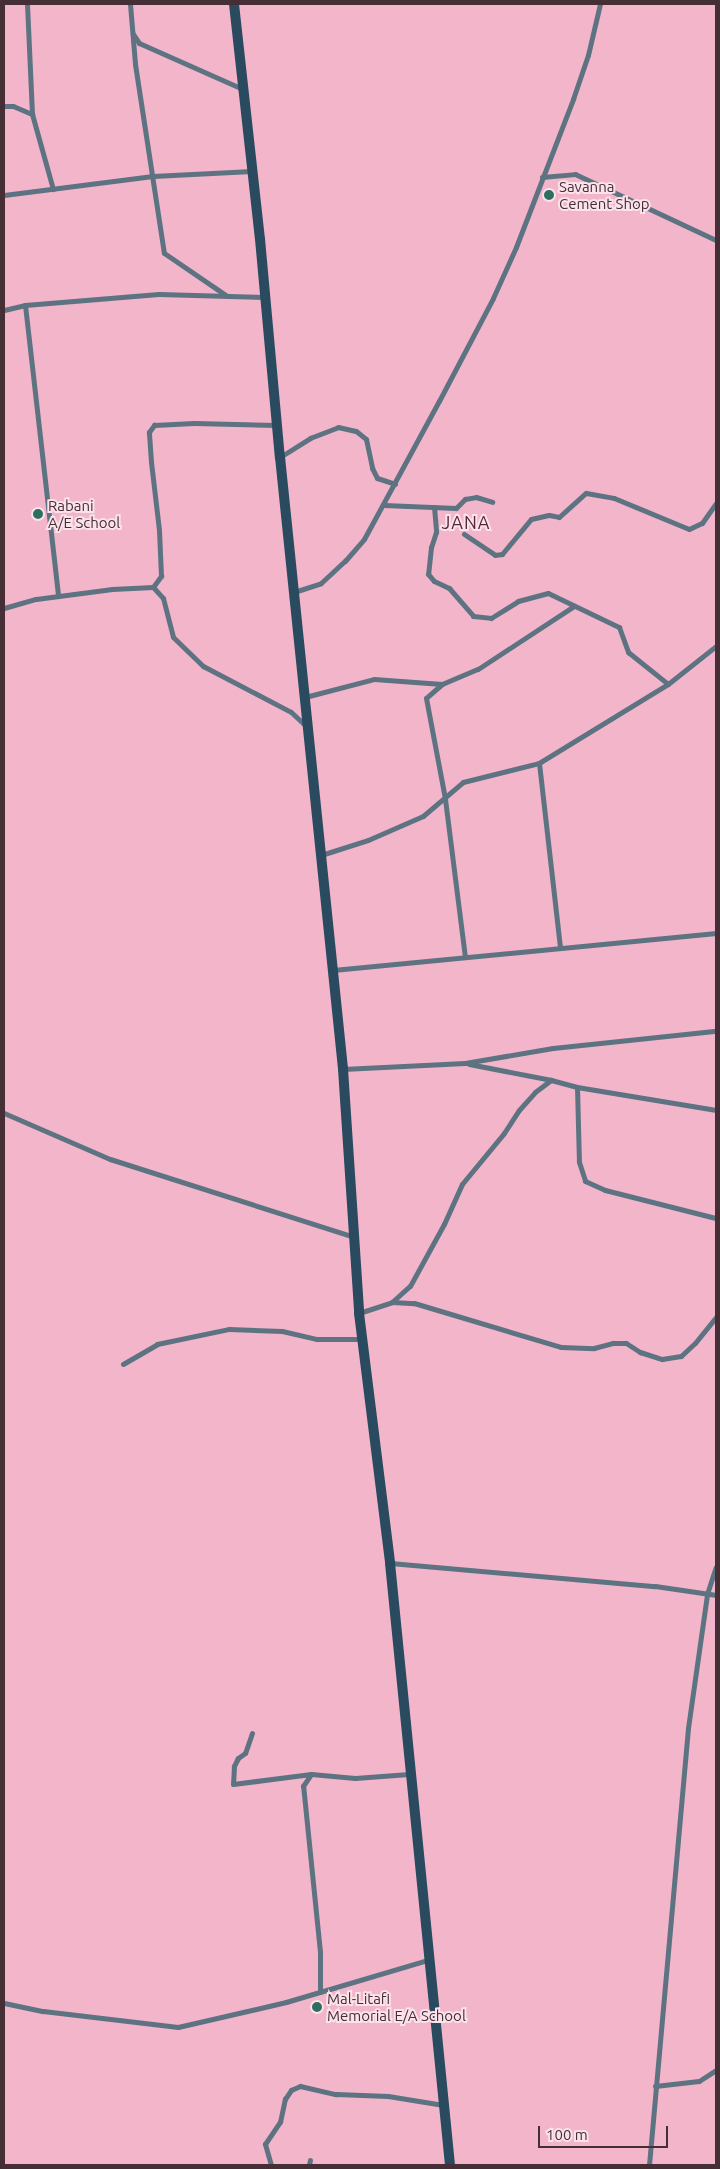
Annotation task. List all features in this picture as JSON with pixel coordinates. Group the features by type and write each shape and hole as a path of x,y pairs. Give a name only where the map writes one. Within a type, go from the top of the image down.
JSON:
{"main road":[{"path":"234,4 266,297 280,457 344,1068 360,1313 390,1563 428,1960 450,2165"}],"street":[{"path":"27,4 32,114 53,189"},
{"path":"130,4 135,64 164,253 227,296"},
{"path":"294,592 321,583 364,540 507,269 588,55 600,4"},
{"path":"132,33 139,43 243,89"},
{"path":"4,106 13,106 32,114"},
{"path":"4,195 153,176 252,171"},
{"path":"542,177 576,174 716,240"},
{"path":"4,310 25,305 160,294 266,297"},
{"path":"25,305 58,596"},
{"path":"153,587 161,576 159,530 151,462 150,432 154,426 194,423 277,425"},
{"path":"280,457 310,438 338,427 356,431 366,439 372,468 377,478 395,484"},
{"path":"464,534 496,556 502,554 531,519 549,515 559,517 586,493 614,498 689,530 702,523 716,504"},
{"path":"384,505 456,508 465,499 476,497 492,502"},
{"path":"434,507 436,532 431,547 428,574 434,581 449,588 474,616 491,618 518,601 548,593 619,627 628,652 652,674 668,684"},
{"path":"4,608 58,596 112,589 153,587"},
{"path":"153,587 163,598 173,637 204,666 291,712 308,727"},
{"path":"465,957 445,799 426,698 442,684 478,670 574,606"},
{"path":"321,855 368,840 422,816 445,799 463,782 538,763 668,684 716,646"},
{"path":"305,697 374,679 442,684"},
{"path":"538,763 560,947"},
{"path":"333,970 560,947 716,934"},
{"path":"344,1068 465,1063 553,1048 716,1031"},
{"path":"465,1063 577,1087 716,1110"},
{"path":"392,1302 410,1286 444,1224 462,1184 504,1133 534,1092 551,1080"},
{"path":"577,1087 579,1162 585,1181 605,1190 716,1218"},
{"path":"4,1113 110,1159 354,1237"},
{"path":"360,1313 392,1302 414,1303 561,1347 594,1348 613,1343 626,1343 640,1352 662,1359 681,1356 695,1343 716,1317"},
{"path":"122,1364 157,1344 230,1329 282,1332 318,1339 364,1339"},
{"path":"390,1563 654,1586 716,1595"},
{"path":"648,2165 688,1728 707,1594 716,1567"},
{"path":"252,1733 246,1753 238,1758 234,1766 234,1784 311,1774 355,1778 410,1774"},
{"path":"311,1774 303,1786 304,1812 320,1952 320,1992"},
{"path":"4,2003 44,2011 178,2027 320,1992 428,1960"},
{"path":"655,2086 699,2081 716,2070"},
{"path":"271,2165 264,2144 280,2122 285,2099 290,2090 300,2086 336,2094 388,2096 443,2105"}],"place":[{"name":"Savanna Cement Shop","path":"549,195"},
{"name":"Rabani A/E School","path":"38,514"},
{"name":"Mal-Litafi Memorial E/A School","path":"317,2007"}],"district":[{"name":"JANA","path":"466,522"}]}
